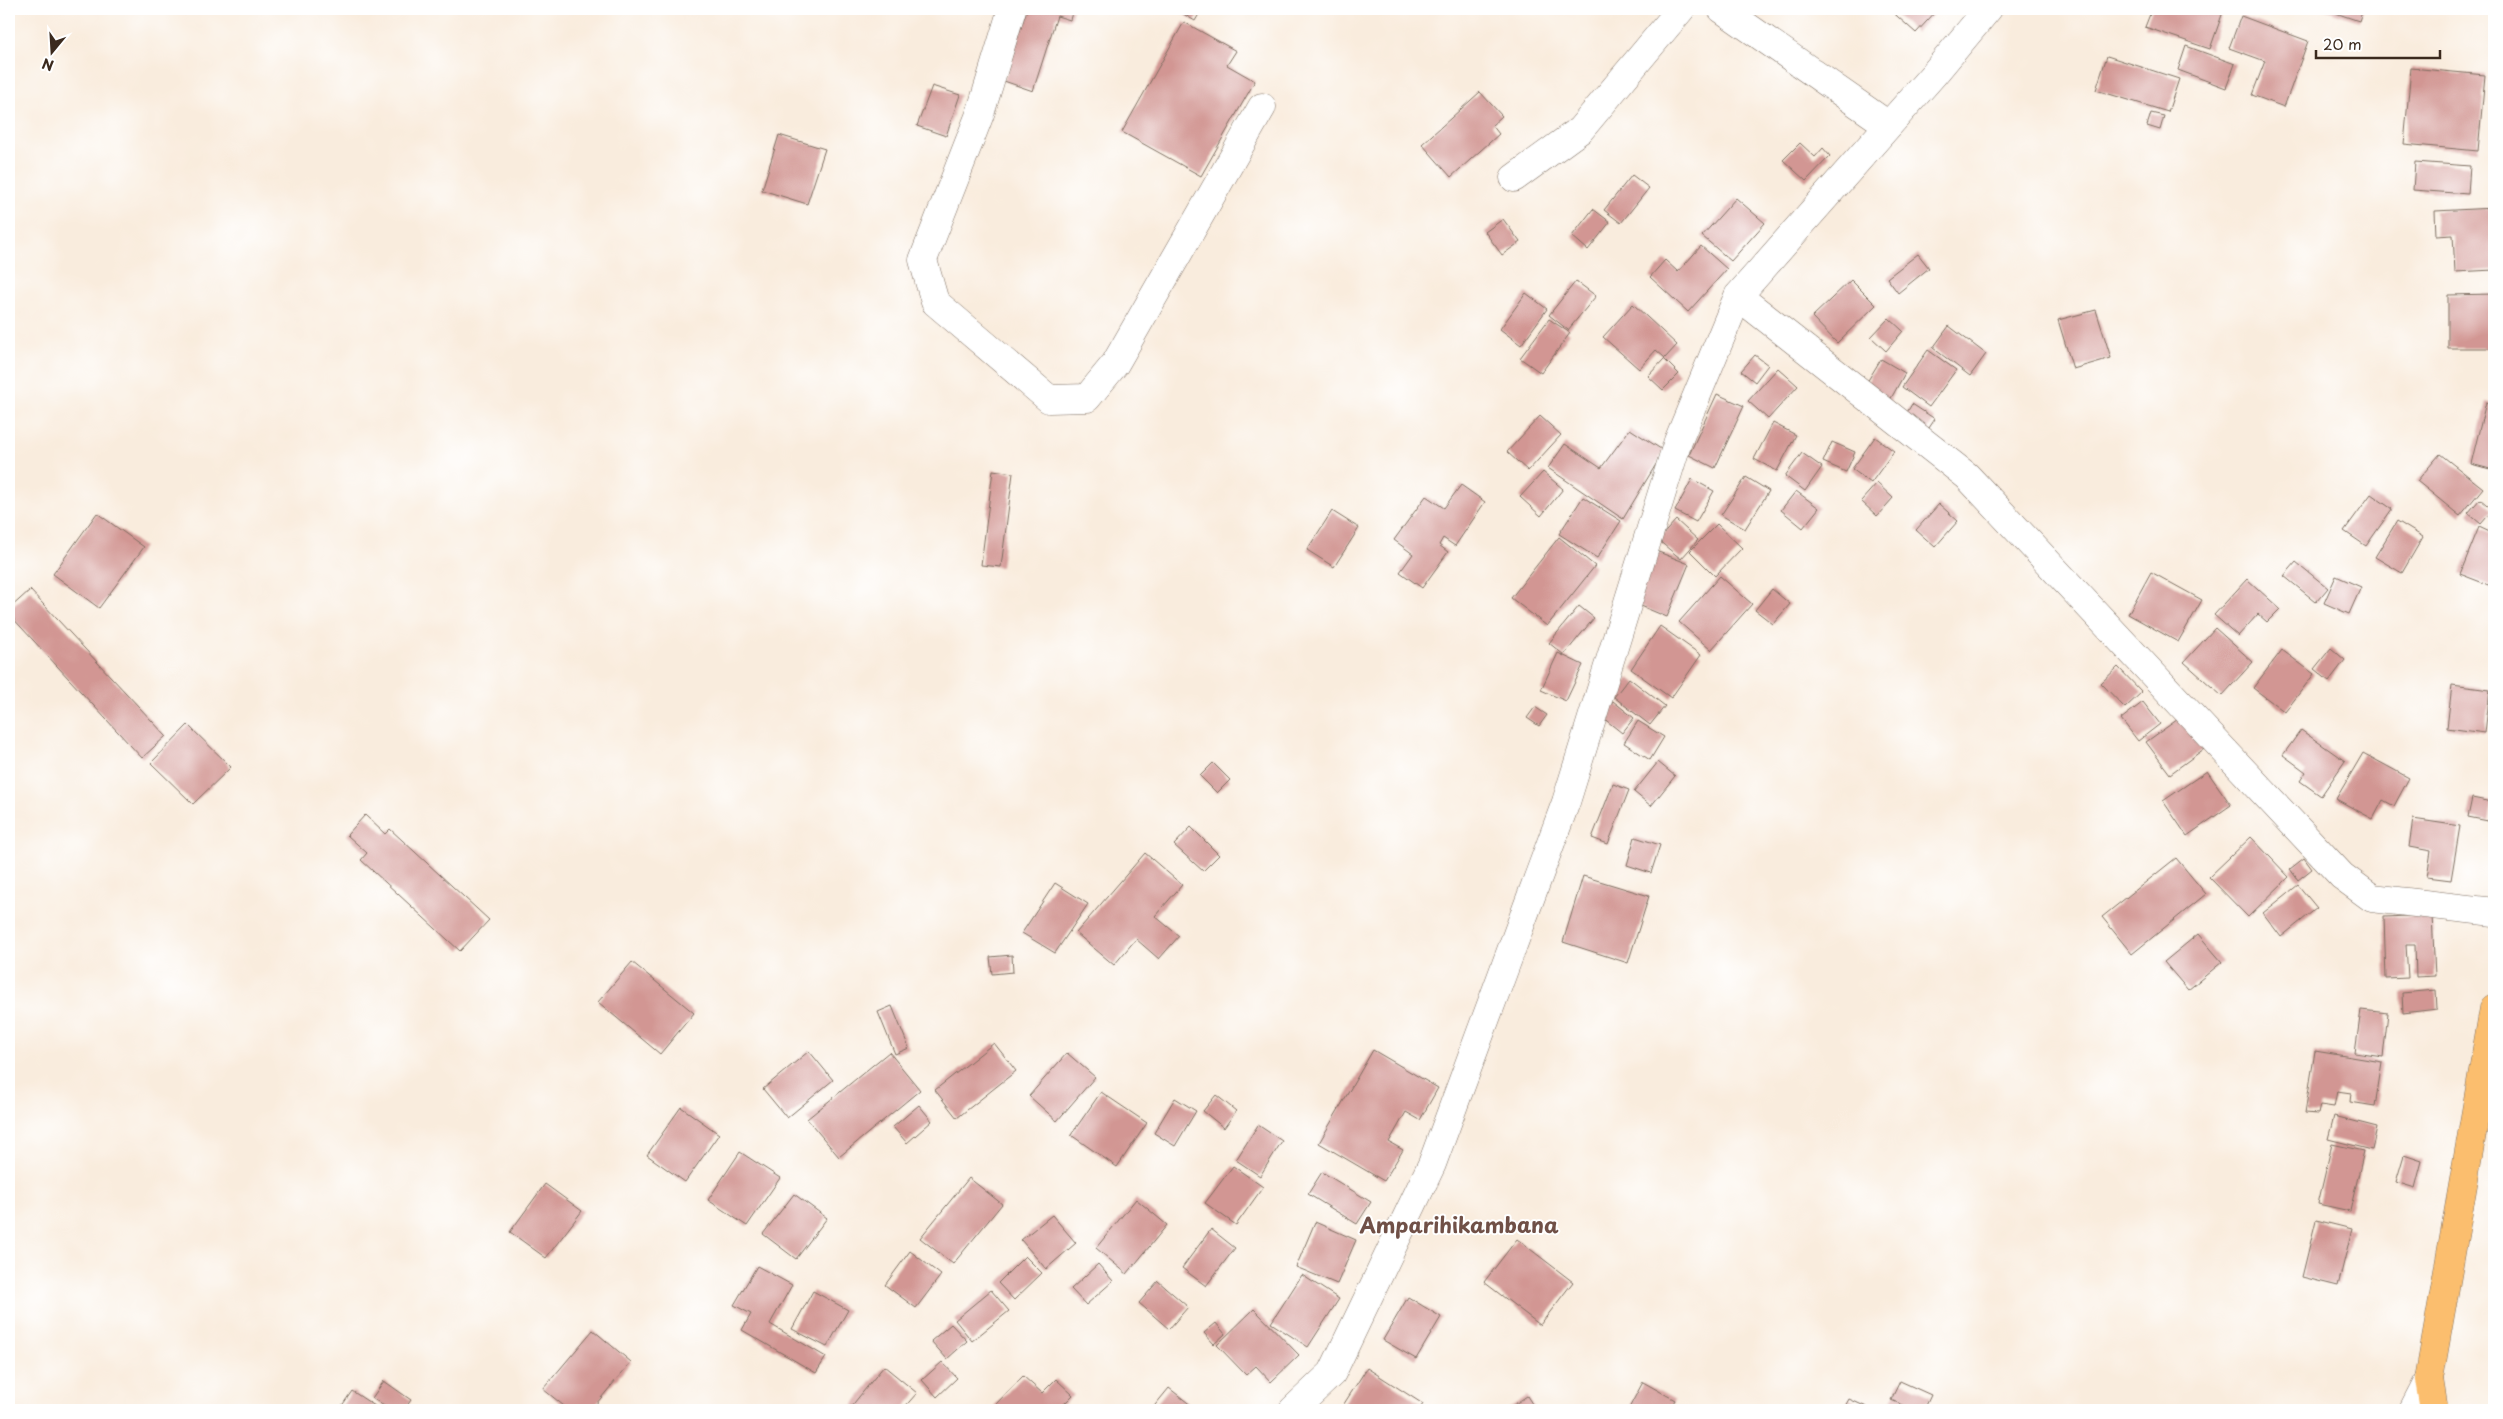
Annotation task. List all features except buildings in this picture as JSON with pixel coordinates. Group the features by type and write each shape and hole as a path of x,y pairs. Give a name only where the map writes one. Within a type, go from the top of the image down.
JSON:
{"main road":[{"path":"2434,1410 2429,1379 2494,1008"}],"street":[{"path":"1012,9 980,114 923,260 935,302 1048,399 1087,398 1115,364 1262,107"},
{"path":"1514,178 1580,130 1681,9"},
{"path":"1722,9 1888,125"},
{"path":"1321,1410 1332,1373 1436,1155 1566,802 1678,441 1738,296 1988,9"},
{"path":"1738,296 1967,476 2342,876 2372,898 2494,912"},
{"path":"1293,1410 1332,1373"},
{"path":"2413,1410 2429,1379"}],"district":[{"name":"Amparihikambana","path":"1459,1226"}]}
